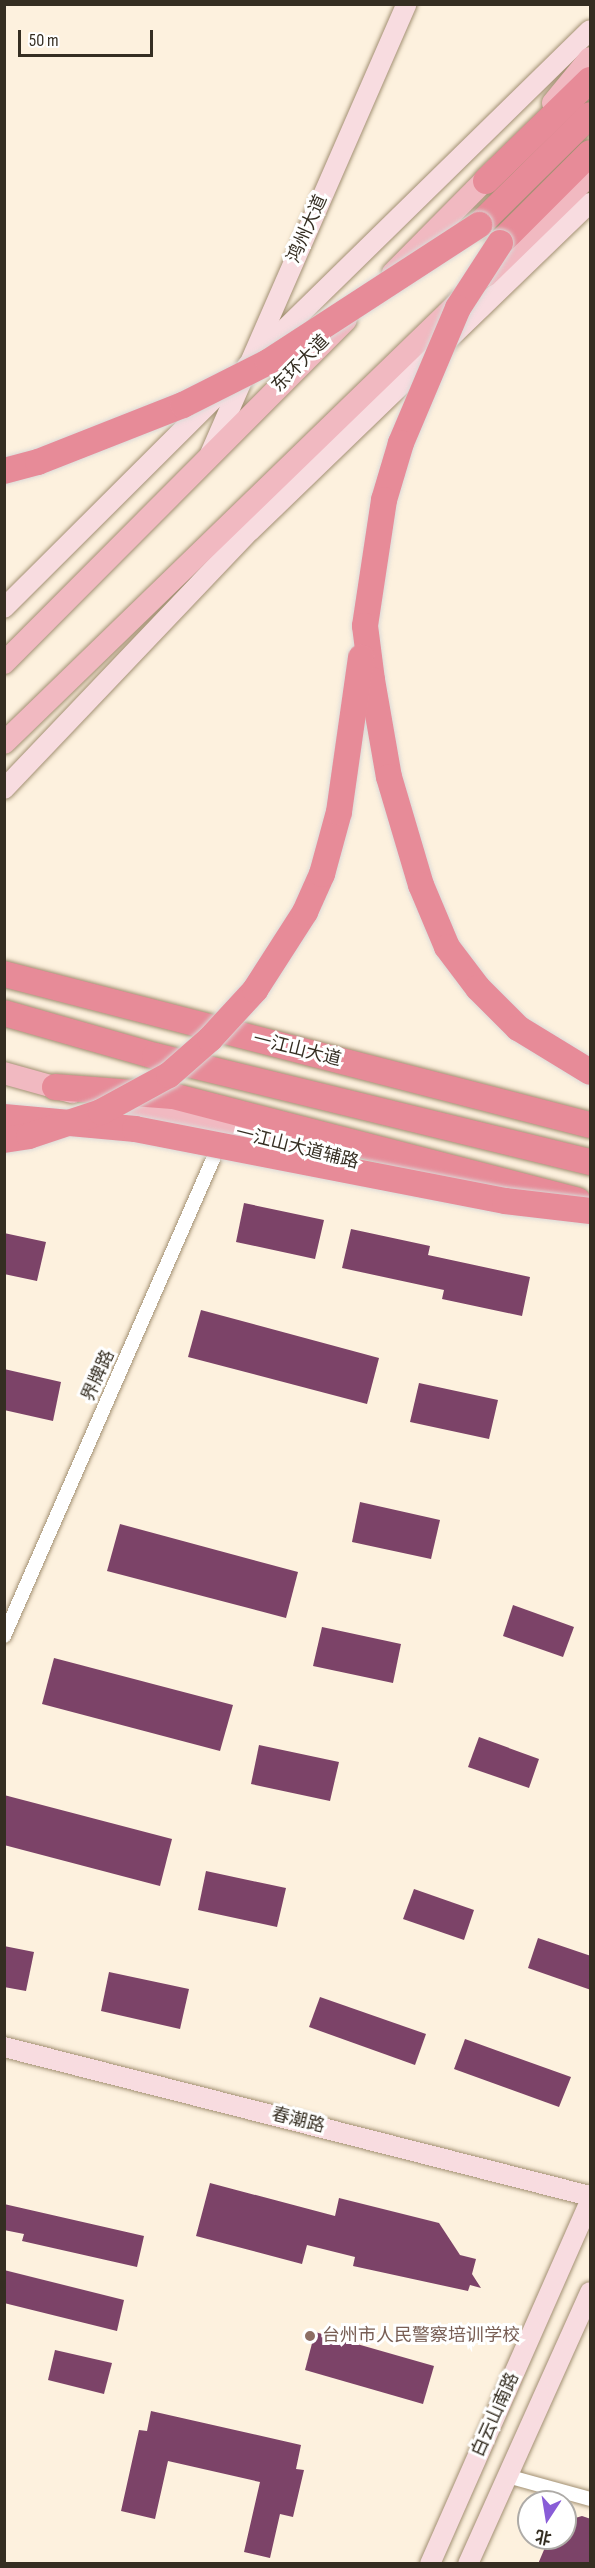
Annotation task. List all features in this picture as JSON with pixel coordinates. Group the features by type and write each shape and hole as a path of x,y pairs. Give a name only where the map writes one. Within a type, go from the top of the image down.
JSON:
{"highway":[{"path":"486,181 591,80"},
{"path":"4,471 38,462 172,409 268,362 479,225 591,115"},
{"path":"4,1140 29,1136 101,1112 169,1075 210,1039 255,990 305,912 322,874 334,838 384,500 401,443 458,308 500,243 591,153"},
{"path":"540,224 591,175"},
{"path":"365,626 378,722 392,788 421,885 447,947 478,988 518,1028 591,1072"},
{"name":"一江山大道","path":"4,974 591,1125"},
{"path":"4,1013 155,1056 591,1162"},
{"path":"55,1087 173,1096 591,1204"},
{"path":"4,1117 135,1130 505,1201 591,1211"}],"main road":[{"name":"鸿州大道","path":"210,454 407,4"},
{"path":"4,608 249,364 591,30"},
{"name":"东环大道","path":"4,663 210,454 486,181 591,58"},
{"path":"4,789 250,531 591,203"},
{"path":"4,743 540,224"},
{"name":"一江山大道辅路","path":"4,1073 591,1219"},
{"name":"春潮路","path":"4,2047 591,2196"},
{"name":"白云山南路","path":"430,2564 591,2201"},
{"name":"白云山南路","path":"468,2564 591,2292"}],"street":[{"name":"界牌路","path":"4,1636 226,1130"},
{"path":"507,2476 591,2499"}],"building":[{"path":"244,1203 324,1220 315,1259 236,1242"},
{"path":"351,1229 430,1246 428,1255 530,1277 522,1316 442,1299 444,1290 342,1268"},
{"path":"4,1233 46,1242 37,1281 4,1274"},
{"path":"201,1310 379,1358 367,1404 188,1357"},
{"path":"4,1369 61,1382 53,1421 4,1410"},
{"path":"419,1383 498,1400 489,1439 410,1422"},
{"path":"360,1502 440,1520 431,1559 352,1542"},
{"path":"120,1524 298,1572 286,1618 107,1571"},
{"path":"513,1605 574,1627 563,1657 503,1636"},
{"path":"322,1627 401,1644 393,1683 313,1666"},
{"path":"54,1658 233,1705 220,1751 42,1704"},
{"path":"479,1737 539,1759 529,1788 468,1767"},
{"path":"259,1745 339,1762 330,1801 251,1784"},
{"path":"4,1795 172,1839 160,1886 4,1845"},
{"path":"206,1871 286,1888 277,1927 198,1910"},
{"path":"414,1889 474,1910 464,1940 403,1919"},
{"path":"538,1938 591,1956 591,1990 528,1968"},
{"path":"4,1946 34,1952 26,1991 4,1987"},
{"path":"109,1972 189,1989 180,2029 101,2011"},
{"path":"320,1997 426,2034 415,2065 309,2027"},
{"path":"465,2039 571,2077 559,2107 454,2069"},
{"path":"210,2183 335,2216 339,2198 439,2223 460,2255 476,2259 472,2274 481,2288 470,2285 468,2291 353,2266 355,2257 307,2245 302,2264 196,2236"},
{"path":"4,2204 144,2236 137,2267 22,2241 24,2234 4,2230"},
{"path":"4,2270 124,2300 117,2331 4,2303"},
{"path":"315,2332 434,2366 423,2404 305,2370"},
{"path":"55,2350 112,2363 104,2394 48,2380"},
{"path":"151,2411 301,2445 296,2469 304,2470 293,2517 280,2514 270,2558 244,2552 260,2482 168,2461 155,2519 121,2511 139,2430 147,2431"},
{"path":"582,2516 591,2519 591,2564 538,2564 544,2550 577,2550 577,2517"}],"place":[{"name":"台州市人民警察培训学校","path":"310,2336"}]}
